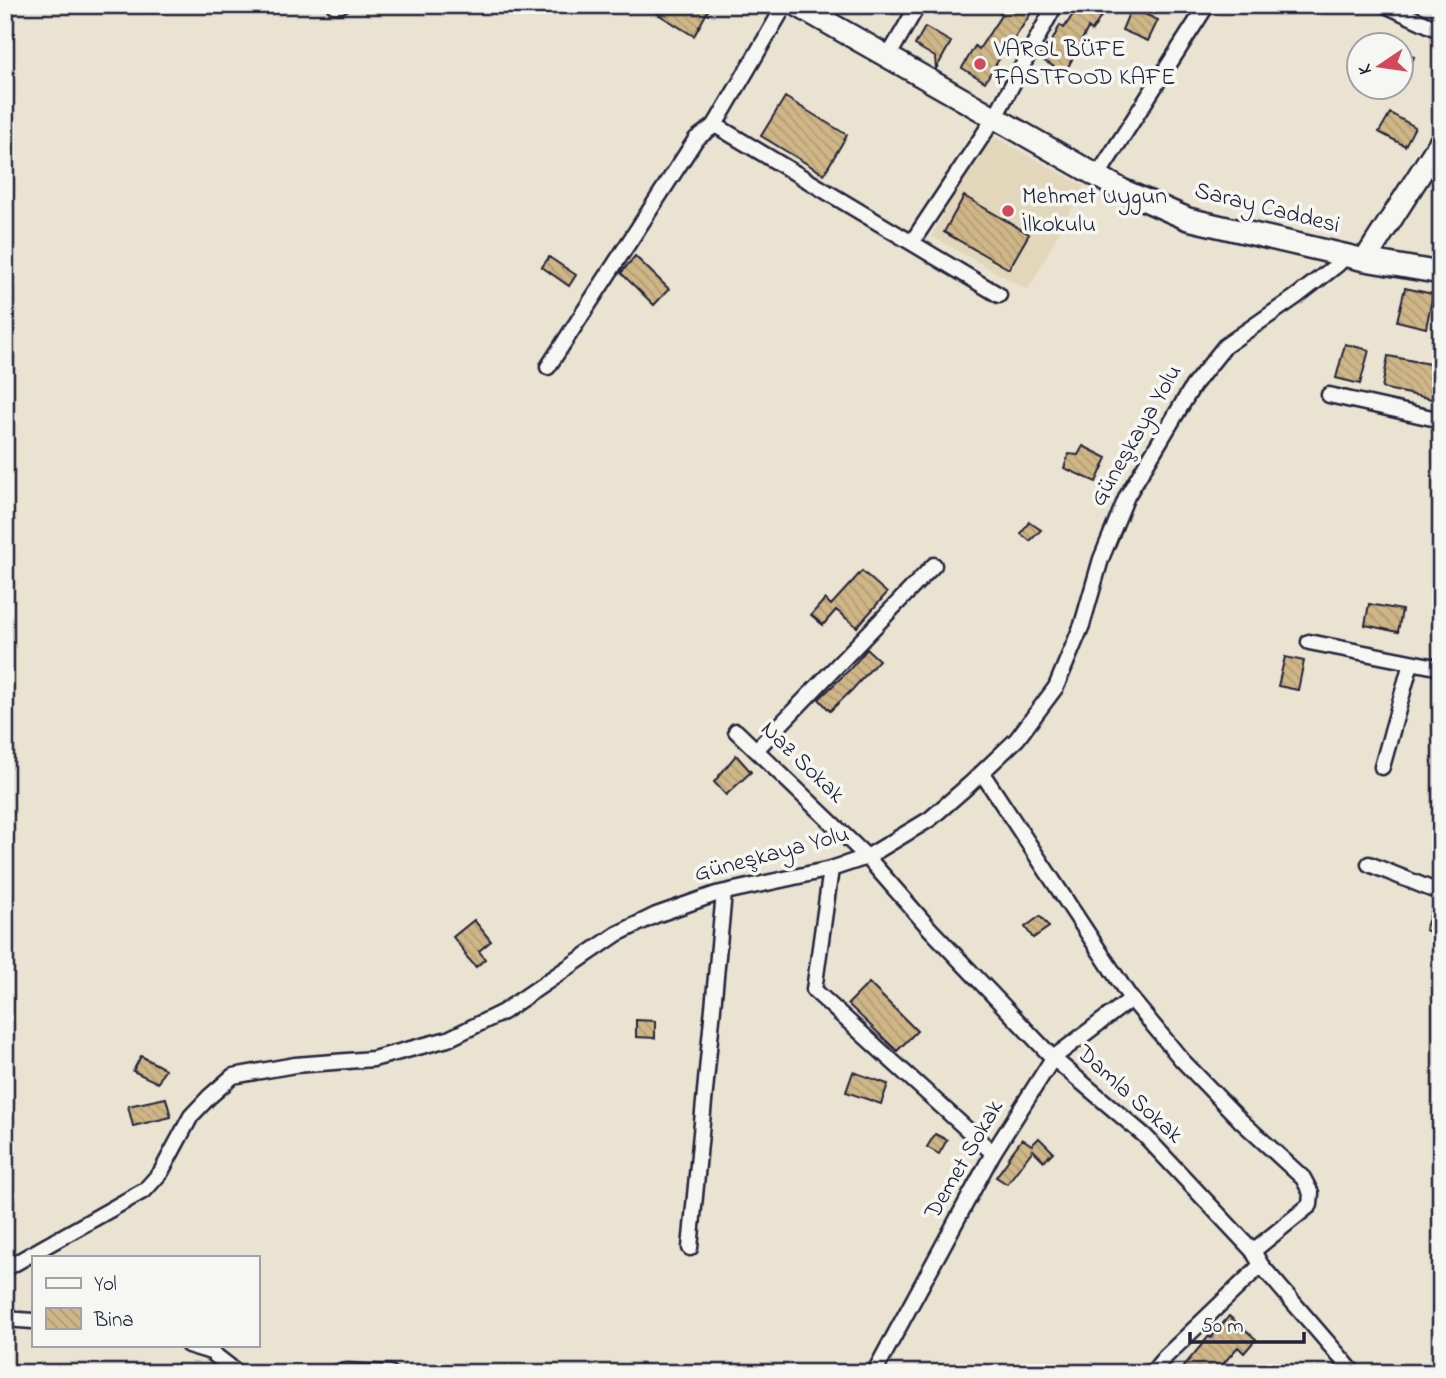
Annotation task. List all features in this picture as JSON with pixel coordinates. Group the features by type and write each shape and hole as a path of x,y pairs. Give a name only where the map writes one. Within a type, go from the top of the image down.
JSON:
{"street":[{"path":"334,5 341,5"},
{"path":"548,367 696,139 715,125 785,5"},
{"name":"Saray Caddesi","path":"797,5 1122,190 1188,219 1355,258 1441,273"},
{"path":"888,57 918,5"},
{"path":"912,242 995,117 1055,5"},
{"path":"1097,175 1207,5"},
{"path":"1385,5 1441,31"},
{"path":"715,125 999,295"},
{"name":"Güneşkaya Yolu","path":"5,1269 145,1190 161,1172 191,1116 233,1076 295,1065 373,1059 448,1039 503,1012 617,934 656,915 724,893 831,869 867,857 930,819 1017,739 1056,687 1082,625 1101,559 1127,496 1193,386 1224,346 1337,265 1355,258 1441,141"},
{"path":"1329,395 1441,420"},
{"path":"756,750 934,565"},
{"path":"1310,642 1441,668"},
{"path":"1382,767 1411,663"},
{"name":"Naz Sokak","path":"736,731 867,857"},
{"path":"982,773 1131,999 1182,1059 1240,1120 1303,1178 1311,1194 1310,1205 1254,1251"},
{"name":"Damla Sokak","path":"867,857 930,929 1053,1058 1145,1136 1254,1251 1261,1265 1353,1373"},
{"path":"1369,864 1441,893"},
{"path":"831,869 814,990 993,1153"},
{"path":"690,1248 724,893"},
{"name":"Demet Sokak","path":"874,1373 993,1153 1053,1058 1131,999"},
{"path":"1152,1373 1164,1358 1261,1265"},
{"path":"5,1319 32,1321"},
{"path":"191,1346 211,1352 238,1373"},
{"path":"335,1373 390,1373"}],"shaded area":[{"name":"Mehmet Uygun İlkokulu","path":"989,134 1084,186 1028,290 931,236"}],"building":[{"path":"643,5 711,5 694,36"},
{"path":"987,5 1026,5 1033,10 985,82 962,68 975,46 979,49 1002,14"},
{"path":"1079,5 1108,5 1092,31 1088,28 1065,73 1039,58 1046,46 1049,47 1060,25 1064,28"},
{"path":"1131,8 1158,20 1148,41 1122,30"},
{"path":"925,27 951,42 936,69 935,57 915,45"},
{"path":"785,97 847,135 824,174 761,136"},
{"path":"1390,113 1415,127 1405,146 1379,132"},
{"path":"964,196 1029,234 1009,269 944,232"},
{"path":"635,256 669,289 654,305 621,273"},
{"path":"549,257 576,275 569,286 542,267"},
{"path":"1405,288 1433,294 1426,328 1397,321"},
{"path":"1436,338 1441,339 1441,401 1382,388 1388,356 1430,364"},
{"path":"1345,344 1369,350 1360,384 1336,378"},
{"path":"1083,446 1107,458 1096,482 1064,468 1069,454 1078,455"},
{"path":"1029,522 1041,530 1030,541 1021,534"},
{"path":"862,571 887,593 857,627 836,610 823,625 811,615 825,599 831,605"},
{"path":"1369,604 1402,610 1398,632 1365,625"},
{"path":"867,649 879,660 830,711 819,699"},
{"path":"1285,657 1304,661 1298,690 1278,686"},
{"path":"736,755 751,772 726,795 714,782"},
{"path":"1435,901 1441,902 1441,936 1425,930"},
{"path":"1040,916 1049,927 1033,938 1025,927"},
{"path":"474,920 491,941 479,951 485,959 476,967 453,937"},
{"path":"869,983 917,1031 897,1051 848,1004"},
{"path":"636,1020 655,1021 655,1038 636,1037"},
{"path":"141,1056 165,1069 158,1083 133,1071"},
{"path":"853,1072 888,1084 881,1104 846,1092"},
{"path":"166,1098 171,1117 133,1126 128,1106"},
{"path":"935,1134 947,1140 939,1154 927,1147"},
{"path":"1039,1138 1053,1152 1044,1161 1033,1150 1007,1184 996,1177 1022,1139 1032,1145"},
{"path":"1229,1316 1256,1339 1244,1353 1238,1347 1215,1373 1178,1373 1209,1336 1211,1338"}],"place":[{"name":"VAROL BÜFE FASTFOOD KAFE","path":"980,64"},
{"name":"Mehmet Uygun İlkokulu","path":"1008,211"}]}
